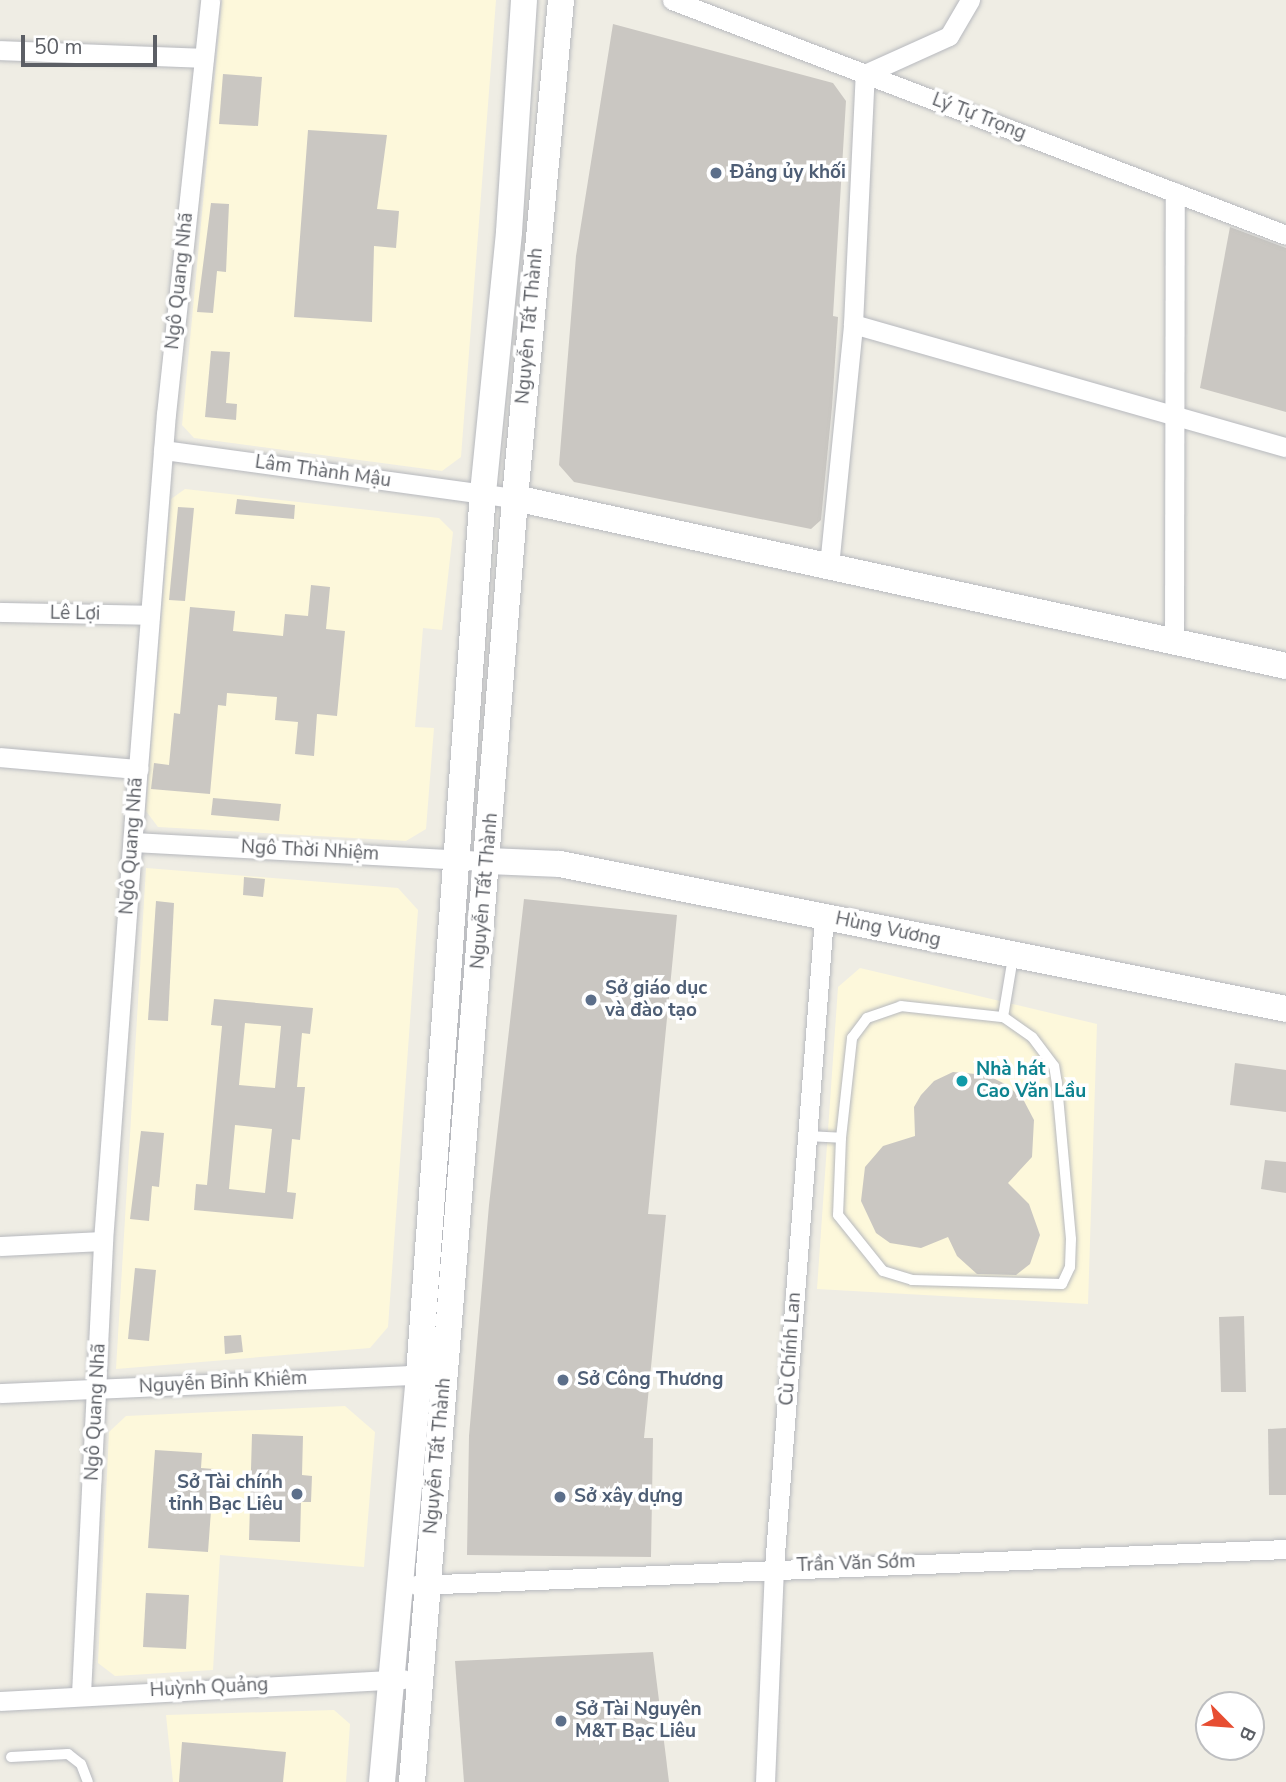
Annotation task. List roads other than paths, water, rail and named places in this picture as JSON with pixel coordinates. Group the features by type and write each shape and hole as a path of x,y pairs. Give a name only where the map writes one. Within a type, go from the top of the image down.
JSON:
{"street":[{"name":"Ngô Quang Nhã","path":"81,1694 103,1241 138,769 163,450 210,0"},
{"name":"Nguyễn Tất Thành","path":"382,1782 389,1680 419,1374 483,494 509,232 524,0"},
{"name":"Nguyễn Tất Thành","path":"412,1782 418,1679 468,1107 515,498 561,0"},
{"name":"Lý Tự Trọng","path":"672,0 1286,234"},
{"path":"829,566 853,324 865,74 949,36 970,0"},
{"path":"0,50 204,58"},
{"path":"1174,642 1175,192"},
{"path":"509,232 538,234"},
{"path":"853,324 1286,447"},
{"name":"Lâm Thành Mậu","path":"163,450 515,498"},
{"path":"515,498 1286,666"},
{"name":"Lê Lợi","path":"0,612 150,615"},
{"path":"472,669 502,671"},
{"path":"0,757 138,769"},
{"name":"Ngô Thời Nhiệm","path":"133,842 488,861"},
{"name":"Hùng Vương","path":"488,861 560,864 1286,1009"},
{"name":"Cù Chính Lan","path":"765,1782 774,1567 824,916"},
{"path":"438,1105 468,1107"},
{"path":"0,1246 103,1241"},
{"name":"Nguyễn Bỉnh Khiêm","path":"0,1393 446,1373"},
{"name":"Trần Văn Sớm","path":"398,1585 426,1586 774,1567 1286,1549"},
{"name":"Huỳnh Quảng","path":"0,1701 81,1694 418,1679"}],"lane":[{"path":"1003,1017 1013,956"},
{"path":"901,1006 1003,1017 1032,1037 1054,1066 1070,1239 1070,1267 1062,1284 912,1280 883,1271 838,1215 841,1138 852,1038 867,1018 901,1006"},
{"path":"807,1136 841,1138"},
{"path":"11,1757 68,1754 81,1764 88,1782"}],"place":[{"name":"Đảng ủy khối","path":"716,173"},
{"name":"Sở giáo dục và đào tạo","path":"591,1000"},
{"name":"Nhà hát Cao Văn Lầu","path":"962,1081"},
{"name":"Sở Công Thương","path":"563,1380"},
{"name":"Sở Tài chính tỉnh Bạc Liêu","path":"297,1494"},
{"name":"Sở xây dựng","path":"560,1497"},
{"name":"Sở Tài Nguyên M&T Bạc Liêu","path":"561,1721"}]}
